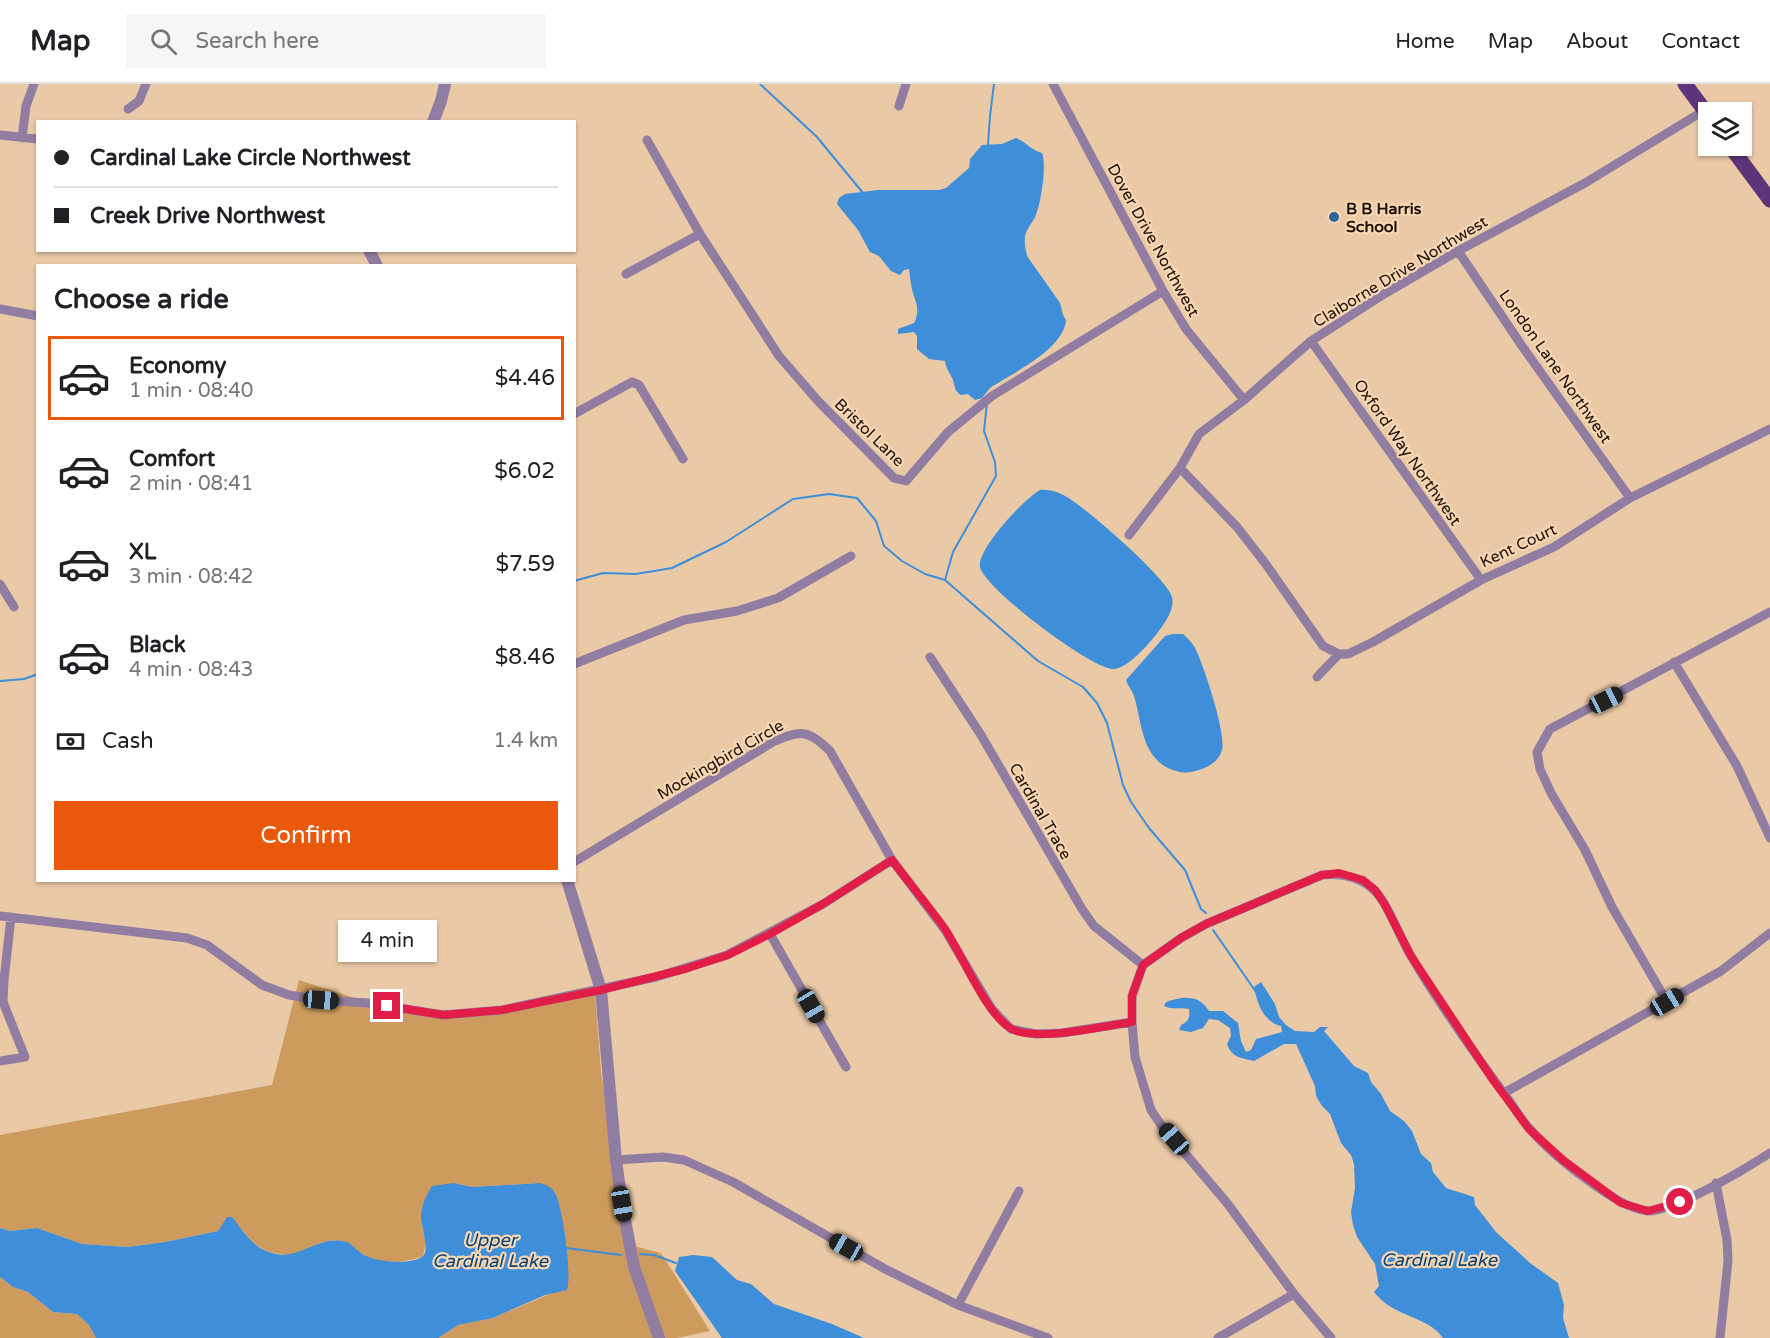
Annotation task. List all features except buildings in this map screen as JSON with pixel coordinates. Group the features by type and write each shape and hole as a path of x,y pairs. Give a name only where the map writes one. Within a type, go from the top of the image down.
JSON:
{"main road":[{"path":"1686,84 1699,102"},
{"path":"1737,156 1770,200"}],"street":[{"path":"22,138 26,106 34,84"},
{"path":"128,109 139,101 146,84"},
{"path":"434,120 445,84"},
{"path":"899,106 906,84"},
{"name":"Dover Drive Northwest","path":"1053,84 1163,291 1186,329 1244,399"},
{"name":"Claiborne Drive Northwest","path":"1129,535 1180,468 1199,434 1244,399 1311,341 1383,294 1698,118"},
{"path":"0,135 36,139"},
{"path":"626,274 700,234 646,140"},
{"name":"Bristol Lane","path":"700,234 779,356 818,401 860,442 892,478 906,481 948,432 992,396 1163,291"},
{"name":"London Lane Northwest","path":"1458,251 1630,498"},
{"path":"0,309 36,316"},
{"name":"Oxford Way Northwest","path":"1311,341 1481,580"},
{"path":"576,413 632,382 639,385 683,459"},
{"name":"Kent Court","path":"1317,677 1339,654 1348,654 1373,642 1481,580 1554,547 1630,498 1770,429"},
{"path":"1180,468 1236,527 1265,563 1323,646 1339,654"},
{"path":"576,663 684,620 737,611 778,598 851,556"},
{"path":"0,584 14,607"},
{"path":"1667,1002 1612,907 1585,850 1551,793 1540,769 1537,752 1550,729 1770,612"},
{"name":"Cardinal Trace","path":"930,657 981,735 1082,909 1094,926 1143,965"},
{"path":"1674,662 1737,766 1770,838"},
{"name":"Mockingbird Circle","path":"576,861 773,742 795,733 816,737 830,751 892,860 945,930 992,1009 1011,1029 1036,1034 1062,1033 1132,1022"},
{"path":"0,916 187,938 207,945 262,985 289,995 368,1003 443,1015 502,1010 601,990 705,963 728,955 770,934 823,904 892,860"},
{"path":"1331,1338 1294,1294 1227,1203 1151,1110 1135,1057 1132,1022 1132,996 1143,965 1181,938 1206,924 1322,875 1339,873 1363,880 1375,890 1411,956 1493,1080 1529,1129 1563,1160 1621,1203 1648,1211 1680,1202 1739,1173 1770,1153"},
{"path":"568,882 601,990 616,1160 630,1251 659,1338"},
{"path":"0,1061 25,1057 3,1002 11,917"},
{"path":"1504,1093 1721,971 1770,933"},
{"path":"770,934 846,1067"},
{"path":"616,1160 663,1157 684,1160 733,1182 885,1269 958,1305 1048,1338"},
{"path":"1716,1183 1727,1240 1728,1261 1720,1338"},
{"path":"958,1305 1019,1191"},
{"path":"1218,1338 1294,1294"}],"shaded area":[{"path":"299,980 382,1007 473,1011 595,994 601,1071 626,1244 661,1253 710,1331 677,1338 438,1338 458,1325 493,1318 552,1293 564,1235 555,1192 540,1183 472,1187 454,1183 422,1227 426,1242 423,1256 400,1262 375,1260 348,1243 335,1240 323,1242 291,1255 273,1253 252,1241 231,1217 227,1217 218,1231 128,1247 82,1244 37,1228 10,1231 0,1228 0,1135 272,1085"},
{"path":"0,1277 13,1287 28,1292 53,1312 77,1314 89,1325 96,1338 0,1338"}],"water":[{"path":"1016,138 1042,153 1044,175 1041,194 1035,217 1025,235 1025,247 1027,256 1060,303 1066,320 1057,341 1047,350 1024,368 990,388 982,398 975,400 968,394 961,395 956,391 945,361 929,359 917,349 917,336 914,332 898,334 898,329 914,323 917,312 909,269 904,270 900,275 891,271 879,256 870,252 858,230 837,204 839,198 845,194 878,190 946,188 969,168 970,159 982,145 1002,144"},
{"path":"1040,490 1063,495 1080,506 1143,561 1157,575 1172,597 1171,610 1161,628 1134,658 1119,668 1112,669 1100,665 1061,642 999,592 986,578 980,567 986,548 1003,525"},
{"path":"1183,634 1197,652 1214,701 1221,730 1221,754 1213,763 1191,772 1179,772 1168,768 1152,754 1147,746 1134,696 1126,680 1165,636"},
{"name":"Cardinal Lake","path":"1261,982 1275,1004 1279,1017 1286,1025 1295,1031 1314,1032 1320,1027 1328,1027 1324,1031 1354,1066 1368,1073 1371,1082 1390,1111 1404,1121 1412,1131 1421,1154 1431,1163 1433,1172 1446,1188 1474,1197 1475,1205 1496,1232 1530,1263 1558,1283 1564,1305 1563,1318 1569,1338 1443,1338 1428,1325 1391,1307 1374,1292 1379,1286 1375,1264 1357,1237 1353,1225 1351,1212 1355,1188 1354,1164 1351,1155 1341,1143 1330,1114 1316,1096 1315,1086 1296,1044 1284,1044 1254,1061 1241,1058 1234,1055 1227,1044 1231,1036 1230,1028 1218,1020 1209,1019 1203,1028 1191,1032 1179,1030 1188,1019 1189,1009 1164,1006 1166,1002 1172,1000 1190,998 1205,1005 1209,1011 1223,1011 1238,1023 1241,1041 1246,1052 1251,1050 1256,1039 1282,1032 1281,1026 1265,1016 1259,1005 1254,987"},
{"name":"Upper Cardinal Lake","path":"454,1183 472,1187 540,1183 552,1189 558,1201 564,1226 568,1257 567,1290 545,1295 493,1318 458,1325 438,1338 96,1338 89,1325 77,1314 53,1312 28,1292 13,1287 0,1277 0,1228 10,1231 37,1228 82,1244 128,1247 218,1231 227,1217 232,1217 259,1247 272,1253 291,1254 323,1242 342,1241 374,1259 392,1262 410,1261 425,1253 421,1216 423,1204 432,1186"},
{"path":"693,1255 712,1257 737,1280 751,1284 774,1304 864,1338 722,1338 675,1271 679,1257"}],"waterway":[{"path":"760,84 817,137 863,193"},
{"path":"988,145 994,84"},
{"path":"945,580 953,552 996,476 995,462 984,431 987,403"},
{"path":"576,580 603,573 636,574 672,568 726,542 793,499 829,494 857,498 876,521 884,546 902,561 925,574 945,580 1038,661 1083,687 1097,703 1107,723 1123,785 1131,802 1149,828 1185,870 1201,909 1206,913"},
{"path":"0,681 24,679 36,675"},
{"path":"1213,930 1256,992"},
{"path":"566,1248 621,1255"},
{"path":"640,1254 654,1255 676,1263"}],"place":[{"name":"B B Harris School","path":"1334,217"}],"route":[{"path":"387,1006 443,1015 502,1010 601,990 685,969 728,955 770,934 823,904 892,860 945,930 992,1009 1011,1029 1036,1034 1062,1033 1132,1022 1132,996 1143,965 1181,938 1206,924 1322,875 1339,873 1363,880 1375,890 1411,956 1493,1080 1529,1129 1563,1160 1621,1203 1648,1211 1680,1202"}]}
